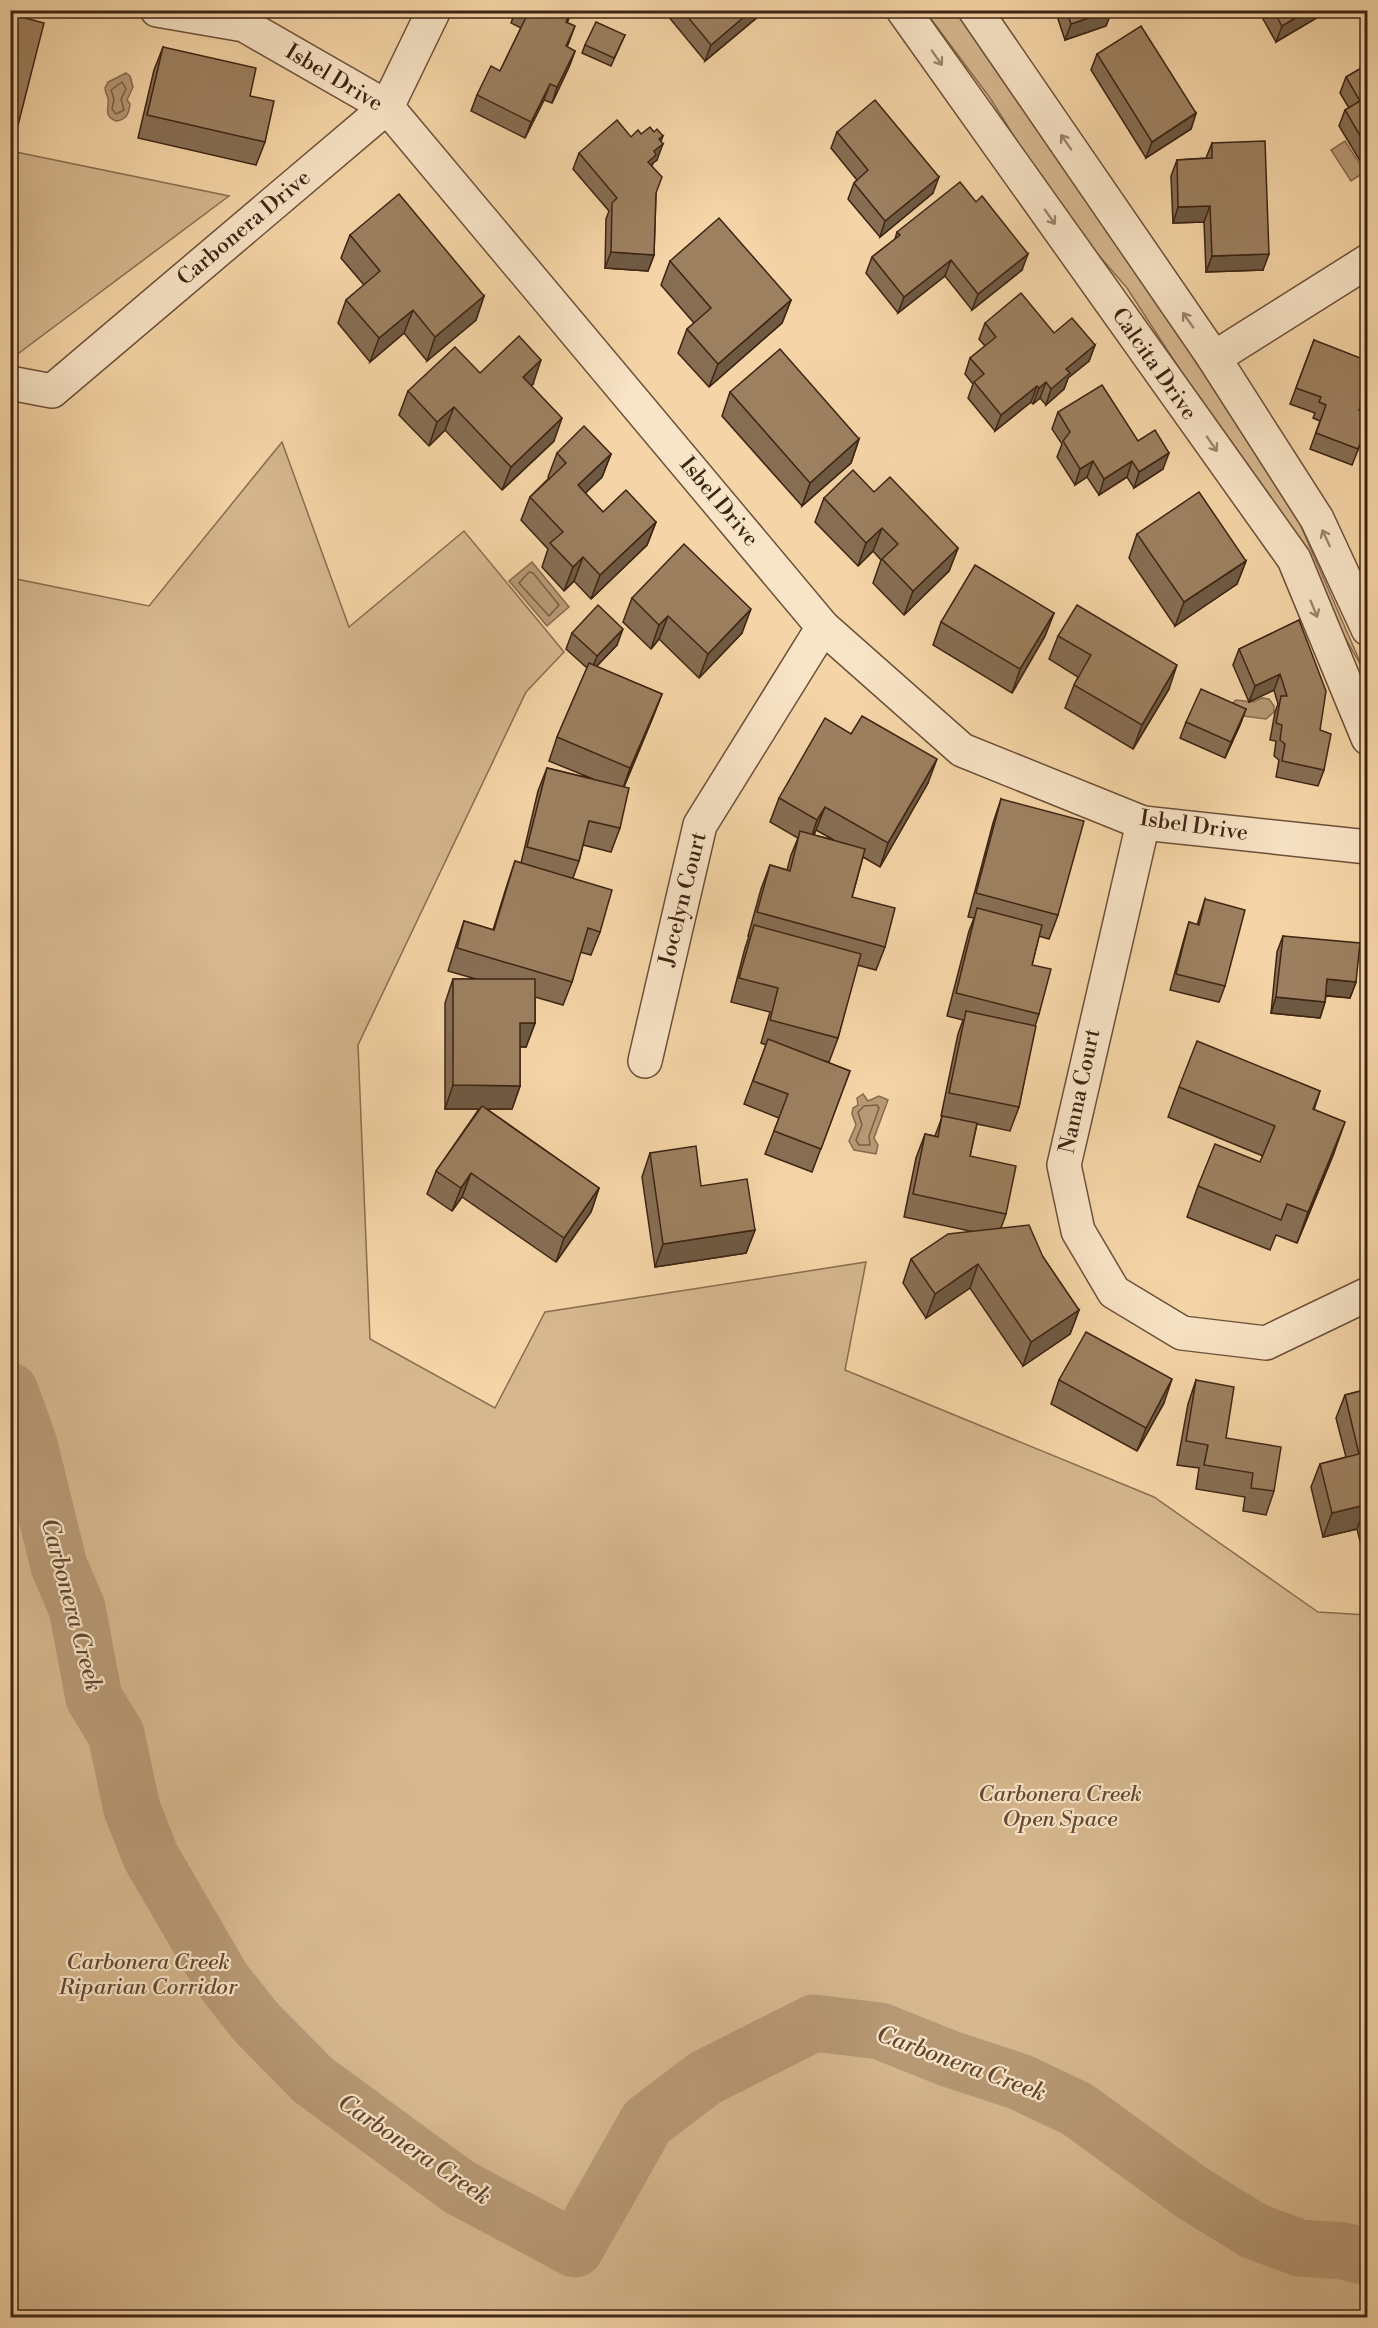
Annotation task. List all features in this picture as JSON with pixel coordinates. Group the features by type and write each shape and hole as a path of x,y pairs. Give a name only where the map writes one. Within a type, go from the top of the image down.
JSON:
{"street":[{"name":"Isbel Drive","path":"157,10 244,25 387,107 823,627 962,750 1143,823 1368,847"},
{"name":"Carbonera Drive","path":"10,383 52,391 387,107 434,10"},
{"name":"Calcita Drive","path":"903,10 1294,559 1368,738"},
{"path":"975,10 1214,358 1317,519 1368,629"},
{"path":"1214,358 1368,261"},
{"name":"Jocelyn Court","path":"645,1060 700,825 823,627"},
{"name":"Nanna Court","path":"1143,823 1064,1165 1078,1231 1114,1292 1182,1333 1266,1343 1368,1294"}],"green space":[{"path":"925,11 960,11 1071,167 1300,524 1364,671 1286,533 1127,288 1063,214 990,98"},
{"path":"11,151 229,196 15,356 11,355"},
{"path":"282,442 349,627 464,531 564,652 526,692 358,1045 370,1339 495,1408 545,1312 866,1262 845,1370 1154,1497 1318,1612 1367,1615 1367,2317 11,2317 11,578 149,606"}],"water":[{"path":"126,73 130,76 133,87 127,100 130,108 125,118 116,121 108,114 108,98 105,88 108,82"},
{"path":"1345,141 1365,172 1351,181 1331,150"},
{"path":"532,562 569,607 547,626 509,581"},
{"path":"1262,698 1269,699 1274,706 1274,712 1266,719 1236,715 1232,704 1236,700 1253,702"},
{"path":"863,1094 868,1101 879,1096 888,1100 874,1138 878,1145 876,1154 854,1150 849,1141 856,1125 852,1114 853,1108 858,1105 857,1098"}],"building":[{"path":"523,10 571,10 566,22 575,26 566,46 575,51 557,87 550,84 531,122 477,95 491,66 500,71 528,13"},
{"path":"682,10 752,10 711,45"},
{"path":"1066,10 1111,10 1071,24"},
{"path":"1273,10 1308,10 1282,26"},
{"path":"10,14 44,23 18,125 10,123"},
{"path":"596,22 625,35 614,58 585,45"},
{"path":"1141,26 1196,113 1152,142 1097,54"},
{"path":"163,47 256,68 250,96 274,101 265,142 147,115"},
{"path":"1368,64 1368,149 1345,110 1360,101 1346,77"},
{"path":"875,100 939,177 885,221 854,183 868,170 837,132"},
{"path":"617,120 631,137 638,130 641,134 650,127 654,132 657,129 663,136 659,139 663,144 654,151 656,155 648,162 662,177 656,193 654,255 611,252 612,203 617,198 579,153"},
{"path":"1265,141 1269,254 1212,256 1210,206 1178,207 1177,160 1212,158 1212,143"},
{"path":"960,182 976,202 982,196 1028,254 978,294 951,260 904,297 872,257 900,235 897,232"},
{"path":"399,194 484,296 435,337 413,310 379,338 346,300 380,271 350,235"},
{"path":"719,218 791,300 718,364 687,329 711,308 670,261"},
{"path":"1021,293 1054,333 1072,318 1095,345 1066,369 1070,373 1051,389 1046,382 1039,388 1037,386 1001,415 974,382 984,374 970,358 996,337 985,323"},
{"path":"519,336 541,360 523,377 562,418 511,467 454,407 437,422 408,391 455,347 480,373"},
{"path":"1314,340 1368,361 1368,389 1359,410 1368,413 1368,424 1358,449 1316,433 1326,405 1319,402 1321,397 1296,388"},
{"path":"780,349 859,439 810,483 730,392"},
{"path":"1102,385 1138,441 1155,430 1169,453 1139,472 1132,461 1104,479 1093,461 1080,469 1063,441 1070,432 1058,412"},
{"path":"584,426 611,454 578,485 603,512 626,490 656,522 600,575 583,557 573,567 550,543 563,532 530,497 566,463 557,453"},
{"path":"853,470 874,492 890,477 958,548 913,591 882,559 898,544 882,528 866,543 824,498"},
{"path":"1199,492 1246,561 1184,602 1137,534"},
{"path":"684,544 751,609 708,654 668,616 659,625 632,598"},
{"path":"975,565 1054,613 1020,669 941,622"},
{"path":"598,605 623,629 597,656 572,633"},
{"path":"1077,605 1177,665 1142,725 1074,685 1091,655 1058,636"},
{"path":"1299,620 1326,691 1320,730 1331,734 1324,770 1282,761 1285,744 1280,740 1282,725 1276,723 1281,696 1287,696 1280,674 1255,686 1239,649"},
{"path":"589,663 662,694 630,768 557,737"},
{"path":"1201,689 1246,709 1231,742 1186,722"},
{"path":"862,716 937,759 888,843 825,807 817,820 779,798 825,718 851,734"},
{"path":"547,768 629,788 620,828 589,821 579,861 527,847"},
{"path":"1001,799 1084,821 1058,915 976,893"},
{"path":"800,831 865,849 852,897 895,908 885,947 757,912 770,865 790,871"},
{"path":"515,861 612,890 600,932 588,928 572,982 457,948 464,921 494,930"},
{"path":"1205,899 1245,910 1225,986 1176,974 1189,922 1199,925"},
{"path":"977,908 1042,925 1032,965 1051,969 1039,1014 956,993"},
{"path":"754,925 861,954 838,1038 770,1020 778,988 739,978"},
{"path":"1283,936 1360,943 1356,982 1327,979 1325,1002 1276,997"},
{"path":"453,979 535,979 535,1023 520,1023 520,1086 453,1085"},
{"path":"966,1011 1036,1026 1019,1107 949,1093"},
{"path":"768,1039 850,1071 821,1149 774,1131 788,1094 753,1081"},
{"path":"1197,1041 1320,1091 1313,1109 1345,1122 1308,1212 1287,1204 1281,1220 1198,1186 1215,1144 1260,1162 1275,1126 1179,1087"},
{"path":"482,1106 599,1188 564,1238 471,1173 461,1188 436,1171"},
{"path":"942,1116 977,1123 970,1156 1016,1166 1006,1214 913,1194 925,1134 938,1137"},
{"path":"696,1146 701,1186 747,1179 755,1230 663,1244 650,1153"},
{"path":"1029,1225 1043,1257 1079,1310 1031,1342 978,1264 935,1294 911,1259 948,1234"},
{"path":"1086,1332 1172,1379 1146,1428 1059,1380"},
{"path":"1196,1380 1234,1387 1226,1438 1281,1447 1274,1491 1251,1488 1253,1473 1204,1465 1208,1445 1186,1441"},
{"path":"1368,1389 1368,1515 1365,1505 1332,1513 1320,1464 1359,1454 1345,1395"}],"waterway":[{"name":"Carbonera Creek","path":"10,1391 29,1444 59,1566 77,1608 94,1698 116,1734 132,1809 151,1857 222,1979 255,2021 313,2080 459,2187 575,2249 647,2122 705,2078 814,2023 880,2031 950,2059 1020,2082 1077,2109 1191,2192 1254,2231 1300,2248 1343,2251 1368,2257"}],"park label":[{"name":"Carbonera Creek Open Space","path":"1060,1806"},
{"name":"Carbonera Creek Riparian Corridor","path":"148,1974"}]}
